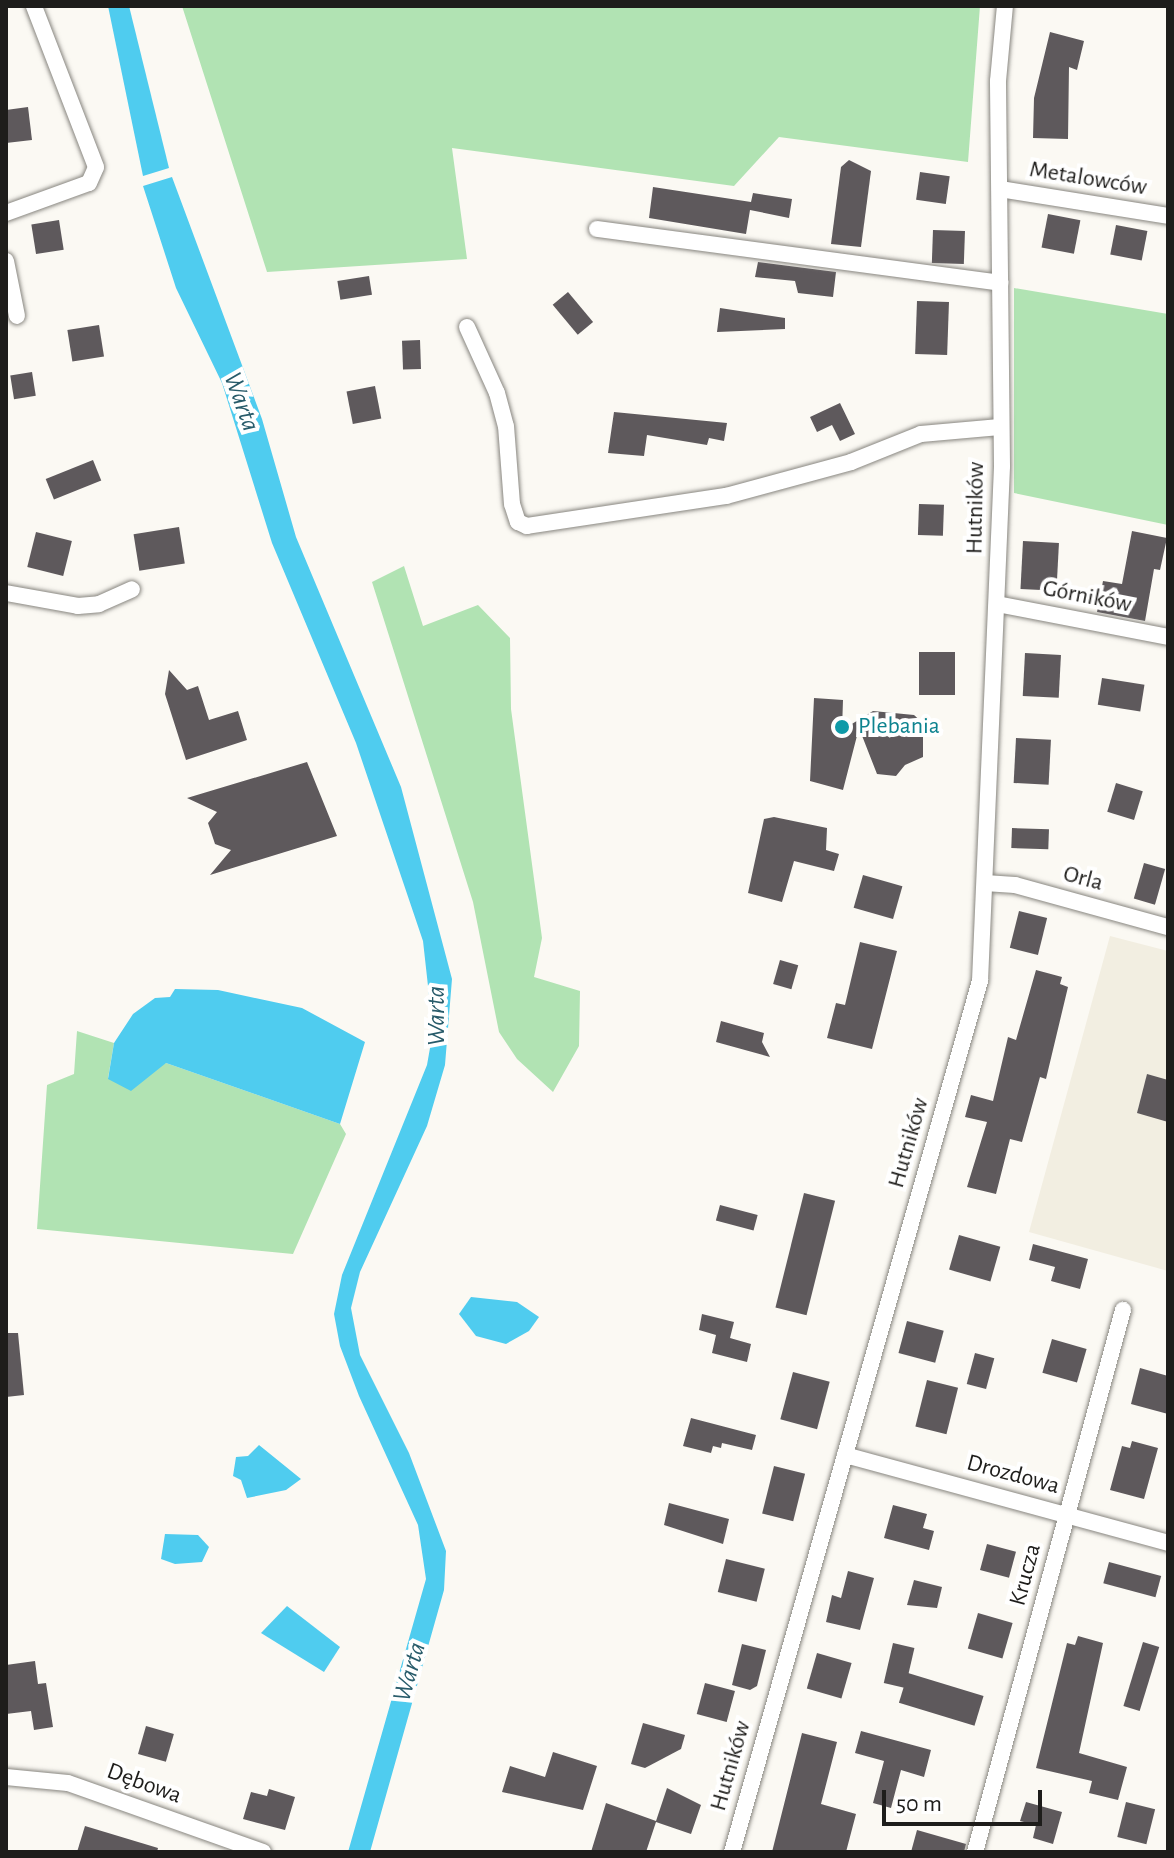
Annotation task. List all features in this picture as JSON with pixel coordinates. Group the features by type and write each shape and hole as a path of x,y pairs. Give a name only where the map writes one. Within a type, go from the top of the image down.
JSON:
{"street":[{"path":"6,213 89,183 96,167 34,6"},
{"name":"Hutników","path":"732,1852 980,981 997,604 1000,427 998,81 1005,6"},
{"name":"Metalowców","path":"1000,189 1168,216"},
{"path":"597,229 1000,283"},
{"path":"6,261 17,316"},
{"name":"Hutników","path":"467,327 497,393 506,426 512,504 518,522 527,526 726,496 851,462 921,434 1000,427"},
{"path":"6,593 78,606 99,604 132,589"},
{"name":"Górników","path":"997,604 1168,637"},
{"name":"Orla","path":"985,883 1015,885 1168,927"},
{"name":"Krucza","path":"975,1852 1123,1310"},
{"name":"Drozdowa","path":"845,1455 1168,1543"},
{"name":"Dębowa","path":"6,1777 68,1783 263,1852"}],"shaded area":[{"path":"1110,936 1168,951 1168,1271 1029,1232"}],"green space":[{"path":"182,6 980,6 968,162 779,137 734,186 452,148 467,259 267,272"},
{"path":"1014,288 1168,314 1168,525 1014,493"},
{"path":"404,566 423,626 478,605 510,638 511,709 542,938 534,977 580,991 579,1046 553,1092 517,1059 499,1032 473,902 372,582"},
{"path":"77,1031 114,1043 108,1078 166,1063 340,1124 346,1134 293,1254 37,1229 47,1085 74,1074"}],"water":[{"path":"108,6 129,6 169,168 143,176"},
{"name":"Warta","path":"172,177 262,419 296,537 401,787 452,979 445,1065 427,1126 360,1272 351,1308 360,1355 409,1453 446,1551 444,1590 370,1852 348,1852 426,1579 418,1525 359,1396 340,1346 334,1314 342,1275 427,1065 433,1031 423,941 356,743 272,543 222,383 176,288 143,186"},
{"path":"175,989 218,990 302,1008 365,1042 340,1124 166,1063 131,1091 108,1079 114,1043 133,1014 155,998 170,997"},
{"path":"471,1297 517,1302 539,1317 529,1331 506,1344 476,1336 459,1314"},
{"path":"259,1445 301,1479 286,1490 247,1498 241,1480 233,1476 236,1457 248,1456"},
{"path":"165,1534 198,1535 209,1547 202,1562 175,1564 161,1559"},
{"path":"287,1606 340,1647 324,1672 261,1633"}],"building":[{"path":"1050,32 1084,41 1077,70 1069,67 1068,139 1033,138 1034,98"},
{"path":"28,107 32,140 6,143 6,110"},
{"path":"849,160 871,171 861,247 831,244 841,167"},
{"path":"920,172 950,176 946,204 916,200"},
{"path":"653,187 751,202 753,193 792,199 789,218 750,210 746,234 649,218"},
{"path":"1048,214 1080,220 1074,254 1042,247"},
{"path":"59,220 64,250 36,254 31,224"},
{"path":"1116,225 1147,231 1142,261 1110,254"},
{"path":"933,230 965,231 964,264 932,263"},
{"path":"758,262 836,272 833,297 798,293 795,281 755,277"},
{"path":"369,276 372,295 340,300 337,281"},
{"path":"568,292 593,322 578,335 553,305"},
{"path":"917,301 949,302 947,355 915,354"},
{"path":"720,308 785,318 785,329 717,332"},
{"path":"99,325 104,357 72,362 67,330"},
{"path":"420,340 421,369 403,370 402,341"},
{"path":"32,372 36,396 14,399 10,375"},
{"path":"375,386 381,418 353,424 347,392"},
{"path":"840,403 855,434 840,441 832,425 817,432 810,417"},
{"path":"614,412 727,423 724,441 709,438 707,445 647,435 644,456 608,453"},
{"path":"93,460 101,480 54,500 46,479"},
{"path":"919,504 944,505 943,536 918,535"},
{"path":"179,527 185,564 139,571 134,534"},
{"path":"1132,531 1167,538 1160,570 1154,569 1145,621 1097,612 1103,581 1122,584"},
{"path":"36,532 72,541 63,576 27,567"},
{"path":"1023,541 1059,543 1056,591 1020,589"},
{"path":"919,652 955,652 955,695 919,695"},
{"path":"1025,653 1061,655 1059,698 1023,696"},
{"path":"169,670 187,690 198,686 209,720 238,711 247,740 186,760 165,694"},
{"path":"1102,678 1144,685 1140,711 1098,705"},
{"path":"814,698 843,700 842,730 873,711 914,715 923,723 923,757 905,765 896,776 877,774 859,728 843,790 810,781"},
{"path":"1016,738 1051,740 1049,785 1014,783"},
{"path":"307,762 337,836 210,875 231,850 215,844 208,823 217,812 187,798"},
{"path":"1116,783 1143,791 1134,820 1107,812"},
{"path":"774,817 827,828 826,850 839,854 834,871 794,861 782,902 748,893 764,819"},
{"path":"1012,828 1049,829 1048,849 1011,848"},
{"path":"1144,863 1165,869 1155,905 1134,899"},
{"path":"863,875 902,886 893,919 854,908"},
{"path":"1019,911 1047,918 1038,955 1010,948"},
{"path":"860,942 897,951 872,1049 827,1038 836,1003 845,1005"},
{"path":"780,960 798,965 791,989 773,984"},
{"path":"1036,970 1062,977 1060,984 1068,987 1046,1079 1040,1077 1022,1142 1010,1139 996,1194 967,1187 987,1122 965,1117 971,1095 993,1101 1008,1037 1016,1040"},
{"path":"721,1021 764,1033 762,1042 770,1057 716,1042"},
{"path":"1147,1074 1168,1080 1168,1122 1137,1113"},
{"path":"804,1193 835,1201 807,1315 775,1307"},
{"path":"720,1205 758,1215 754,1231 716,1220"},
{"path":"959,1235 1000,1247 990,1281 949,1270"},
{"path":"1033,1244 1088,1259 1080,1289 1051,1281 1055,1267 1029,1260"},
{"path":"702,1314 734,1322 730,1338 751,1344 747,1362 712,1353 716,1335 699,1330"},
{"path":"907,1321 944,1331 935,1363 898,1353"},
{"path":"6,1333 18,1333 24,1395 6,1397"},
{"path":"1052,1339 1087,1349 1077,1383 1042,1373"},
{"path":"975,1353 994,1358 986,1389 967,1384"},
{"path":"1140,1368 1168,1376 1168,1414 1131,1404"},
{"path":"793,1372 830,1382 817,1429 780,1419"},
{"path":"927,1380 958,1388 946,1434 915,1427"},
{"path":"691,1418 756,1435 752,1450 722,1443 721,1448 713,1446 711,1453 683,1446"},
{"path":"1132,1441 1158,1448 1144,1499 1110,1490 1122,1446 1130,1448"},
{"path":"774,1466 805,1474 793,1521 762,1514"},
{"path":"669,1503 729,1519 723,1544 664,1525"},
{"path":"893,1505 927,1514 923,1528 934,1531 929,1550 884,1538"},
{"path":"987,1544 1016,1552 1009,1578 980,1570"},
{"path":"726,1559 765,1569 757,1602 718,1592"},
{"path":"1109,1562 1161,1576 1155,1597 1103,1583"},
{"path":"848,1571 874,1578 860,1630 826,1622 832,1595 841,1598"},
{"path":"914,1580 942,1587 937,1608 907,1605"},
{"path":"978,1613 1013,1623 1002,1658 968,1649"},
{"path":"1078,1636 1103,1643 1079,1753 1127,1767 1118,1800 1089,1793 1092,1781 1036,1768 1067,1643 1075,1645"},
{"path":"1143,1642 1159,1647 1140,1711 1123,1706"},
{"path":"893,1643 914,1648 905,1688 884,1683"},
{"path":"742,1644 766,1650 757,1686 750,1690 732,1685"},
{"path":"817,1653 852,1663 841,1698 807,1689"},
{"path":"35,1661 38,1684 46,1683 53,1727 34,1730 31,1711 6,1714 6,1665"},
{"path":"908,1673 984,1696 974,1726 899,1703"},
{"path":"705,1683 735,1691 727,1722 697,1714"},
{"path":"643,1723 685,1735 681,1749 645,1768 631,1764"},
{"path":"146,1726 174,1734 166,1762 138,1754"},
{"path":"861,1731 931,1750 924,1777 901,1770 891,1808 873,1803 884,1761 855,1753"},
{"path":"802,1733 837,1742 821,1804 856,1814 846,1852 772,1852"},
{"path":"553,1752 597,1766 583,1810 502,1792 510,1766 545,1777"},
{"path":"667,1788 701,1805 691,1834 656,1822 646,1852 591,1852 606,1803 656,1821"},
{"path":"269,1789 295,1797 285,1830 243,1819 251,1792 267,1796"},
{"path":"1026,1802 1062,1812 1053,1844 1033,1838 1036,1825 1020,1821"},
{"path":"1126,1802 1155,1809 1146,1844 1117,1837"},
{"path":"85,1826 158,1848 157,1852 77,1852"},
{"path":"917,1830 966,1844 964,1852 911,1852"}],"place":[{"name":"Plebania","path":"842,727"}]}
